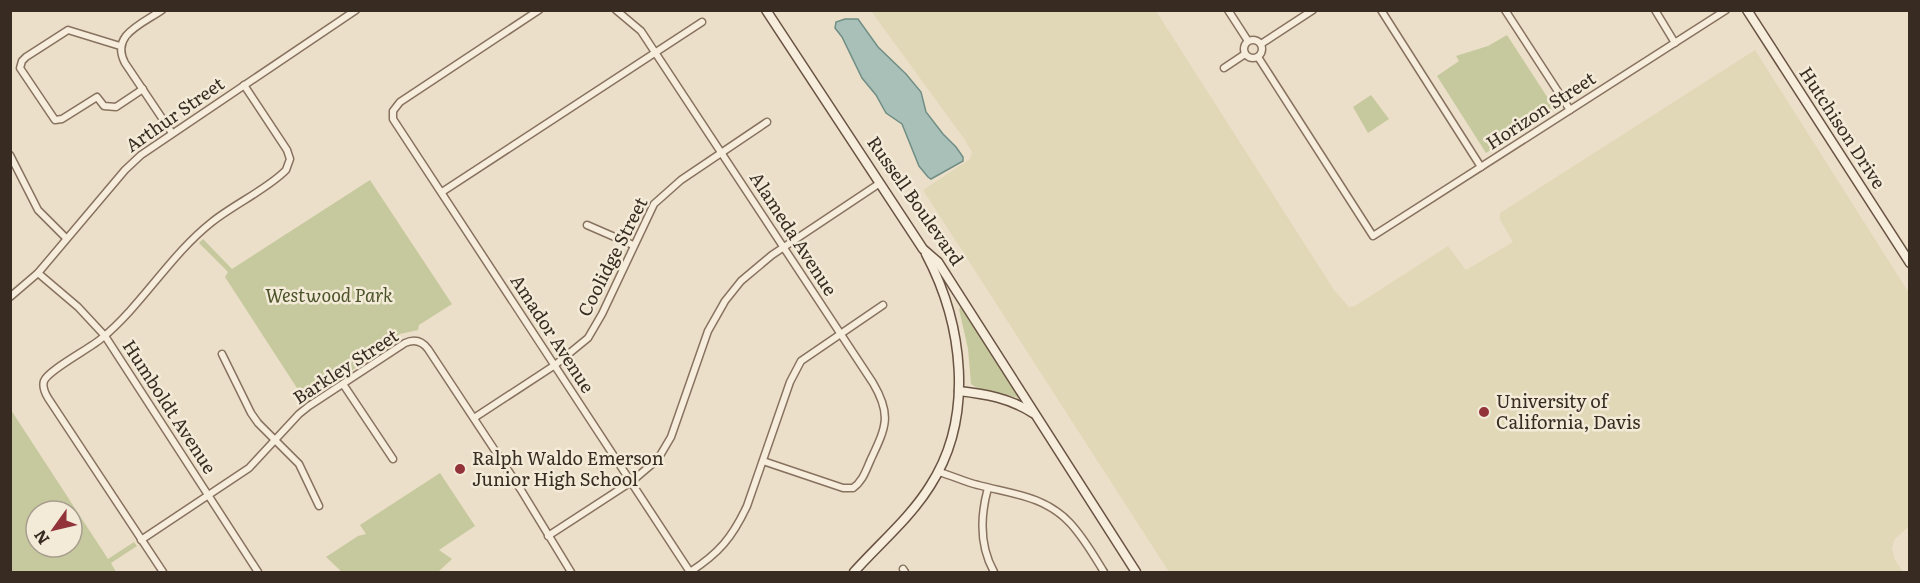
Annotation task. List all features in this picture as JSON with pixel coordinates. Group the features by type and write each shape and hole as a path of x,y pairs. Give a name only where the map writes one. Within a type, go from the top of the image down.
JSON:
{"main road":[{"name":"Russell Boulevard","path":"766,10 923,249 938,262 1136,573"},
{"name":"Hutchison Drive","path":"1747,10 1910,263"},
{"path":"854,573 917,504 939,472 951,438 959,391 954,325 944,292 923,249"},
{"name":"Russell Boulevard","path":"959,391 1006,399 1033,413"}],"street":[{"path":"162,10 126,35 120,46 123,58 172,133"},
{"name":"Arthur Street","path":"10,297 38,273 133,163 172,133 356,10"},
{"name":"Amador Avenue","path":"539,10 400,102 393,111 393,118 396,126 442,192 690,572"},
{"name":"Alameda Avenue","path":"616,10 641,31 880,396 886,417 882,436 862,479 854,488 842,488 763,460"},
{"path":"1228,10 1248,41"},
{"path":"1261,44 1313,10"},
{"path":"1381,10 1481,167"},
{"path":"1506,10 1570,110"},
{"path":"1655,10 1675,43"},
{"name":"Horizon Street","path":"1258,57 1373,236 1726,10"},
{"path":"442,192 702,22"},
{"path":"120,46 68,30 23,59 20,68 55,120 62,119 97,97 104,106 116,107 143,89"},
{"path":"1257,40 1261,44 1262,52 1258,57 1252,58 1245,54 1244,46 1248,41 1257,40"},
{"path":"1224,68 1245,54"},
{"path":"163,573 48,398 43,386 50,373 92,346 115,327 196,236 227,211 286,170 290,159 287,150 244,85"},
{"name":"Coolidge Street","path":"474,418 555,365 588,338 602,314 654,204 681,180 768,122"},
{"path":"10,155 38,210 66,238"},
{"path":"548,536 632,482 653,465 666,447 701,348 717,313 748,274 783,247 880,183"},
{"path":"587,225 633,245"},
{"name":"Humboldt Avenue","path":"38,273 78,307 105,336 258,573"},
{"path":"690,572 712,557 734,532 747,506 794,372 801,361 883,305"},
{"name":"Barkley Street","path":"141,540 249,468 299,414 408,342 420,342 428,349 474,418"},
{"path":"222,354 251,413 299,464 319,506"},
{"path":"343,384 393,459"},
{"path":"474,418 522,490 571,573"},
{"path":"939,472 988,488 1023,494 1048,505 1069,521 1104,573"},
{"path":"988,488 981,517 981,532 993,573"}],"shaded area":[{"name":"University of California, Davis","path":"871,11 1156,11 1334,290 1349,307 1355,306 1448,246 1466,270 1513,242 1500,220 1500,213 1755,50 1909,293 1909,526 1894,540 1892,549 1895,560 1903,572 1169,572 923,190 970,159 972,152"}],"green space":[{"path":"1507,35 1555,109 1486,153 1437,76 1459,61 1456,56 1488,46"},
{"path":"1371,95 1389,119 1368,133 1353,107"},
{"name":"Westwood Park","path":"370,180 452,304 419,325 418,330 400,334 386,347 306,402 225,277 228,272 199,243 203,239 232,269"},
{"path":"961,307 1019,398 977,388 971,384 968,349 959,309"},
{"path":"11,410 69,499 24,499 24,559 84,559 84,522 108,559 134,542 137,546 111,563 116,572 11,572"},
{"path":"440,473 475,526 439,550 452,559 438,572 342,572 326,557 358,536 366,534 360,525"}],"water":[{"path":"858,19 878,47 921,92 926,112 956,147 963,161 931,179 928,177 919,166 902,124 886,113 876,95 862,78 842,37 835,28 836,22"}],"place":[{"name":"University of California, Davis","path":"1484,412"},
{"name":"Ralph Waldo Emerson Junior High School","path":"460,469"}]}
